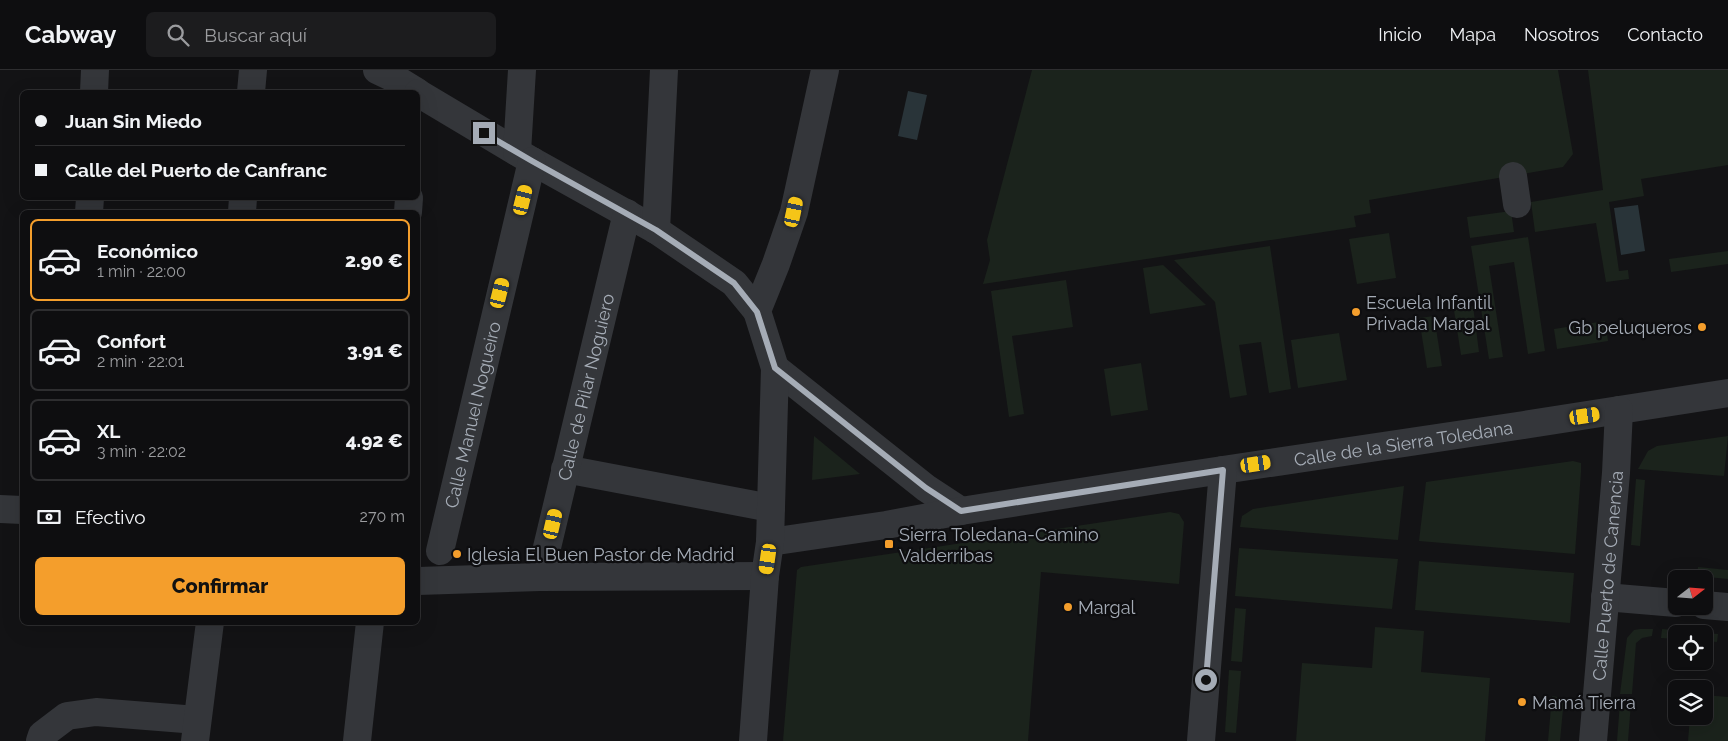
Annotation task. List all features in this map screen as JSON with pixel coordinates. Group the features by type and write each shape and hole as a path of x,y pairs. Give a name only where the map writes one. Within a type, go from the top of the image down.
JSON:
{"street":[{"path":"94,90 95,70"},
{"path":"251,90 253,70"},
{"name":"Calle Manuel Nogueiro","path":"440,551 524,157 522,70"},
{"path":"656,230 664,70"},
{"path":"757,312 794,212 825,70"},
{"path":"420,95 524,157 656,230 734,283 757,312 775,368 770,542 765,576 753,741"},
{"path":"1513,176 1517,204"},
{"name":"Calle de Pilar Noguiero","path":"544,560 627,213"},
{"path":"775,368 926,488 961,511"},
{"name":"Calle de la Sierra Toledana","path":"770,542 1728,392"},
{"name":"Calle Puerto de Canencia","path":"1593,741 1616,473 1619,410"},
{"path":"565,469 771,508"},
{"path":"1201,741 1223,470"},
{"path":"0,509 20,510"},
{"path":"420,581 540,577 765,576"},
{"path":"1605,597 1668,602"},
{"path":"1713,606 1728,607"},
{"path":"40,741 42,735 67,716 96,712 196,730 210,625"},
{"path":"357,741 370,625"}],"shaded area":[{"path":"1032,70 1558,70 1573,154 1563,167 1369,200 1371,213 1354,216 1356,227 983,284 990,260 987,240"},
{"path":"1588,70 1728,70 1728,165 1641,179 1644,196 1609,202 1619,271 1628,270 1629,279 1606,282 1596,223 1535,232 1531,202 1603,190"},
{"path":"908,91 927,95 917,140 898,136"},
{"path":"1638,205 1645,251 1621,255 1614,208"},
{"path":"1511,211 1514,232 1470,238 1467,217"},
{"path":"1389,233 1396,278 1357,284 1349,239"},
{"path":"1528,237 1545,351 1528,354 1514,262 1489,266 1503,357 1489,359 1471,246"},
{"path":"1270,246 1291,389 1269,393 1261,342 1239,345 1247,395 1230,398 1215,302 1174,260"},
{"path":"1728,251 1728,264 1671,272 1669,259"},
{"path":"1163,265 1206,305 1150,314 1143,268"},
{"path":"1066,280 1073,327 1012,336 1024,414 1009,417 991,291"},
{"path":"1473,306 1479,352 1461,355 1454,310"},
{"path":"1434,316 1442,366 1427,368 1419,318"},
{"path":"1605,321 1608,341 1557,349 1554,329"},
{"path":"1339,333 1347,380 1298,388 1291,340"},
{"path":"1141,363 1148,410 1111,416 1104,369"},
{"path":"814,436 860,474 812,480"},
{"path":"1728,436 1724,476 1638,469 1648,451 1657,446"},
{"path":"1573,461 1581,463 1575,554 1419,541 1426,482"},
{"path":"1636,479 1645,480 1640,546 1631,545"},
{"path":"1404,486 1398,540 1240,527 1242,516 1253,509"},
{"path":"1170,512 1179,514 1184,522 1179,584 1041,572 1028,741 783,741 797,570 801,567"},
{"path":"1239,548 1398,559 1392,609 1235,596"},
{"path":"1419,561 1574,573 1570,623 1415,610"},
{"path":"1698,567 1728,570 1728,579 1713,578 1713,570 1698,570"},
{"path":"1235,608 1246,609 1242,662 1231,661"},
{"path":"1375,627 1424,631 1421,672 1490,678 1485,741 1296,741 1302,663 1372,668"},
{"path":"1653,629 1652,636 1642,638 1636,643 1632,694 1620,694 1627,638 1634,630"},
{"path":"1662,629 1668,630 1668,638 1661,638"},
{"path":"1713,634 1718,634 1717,642 1713,642"},
{"path":"1229,670 1241,671 1236,733 1225,732"},
{"path":"1552,696 1564,698 1560,741 1548,741"},
{"path":"1713,696 1728,697 1728,741 1688,741 1689,725 1713,725"},
{"path":"1620,702 1631,703 1628,741 1617,741"}],"place":[{"name":"Escuela Infantil Privada Margal","path":"1356,312"},
{"name":"Gb peluqueros","path":"1702,327"},
{"name":"Sierra Toledana-Camino Valderribas","path":"889,544"},
{"name":"Iglesia El Buen Pastor de Madrid","path":"457,554"},
{"name":"Margal","path":"1068,607"},
{"name":"Mamá Tierra","path":"1522,702"}],"route":[{"path":"484,133 656,230 734,283 757,312 775,368 926,488 961,511 1223,470 1206,680"}]}
